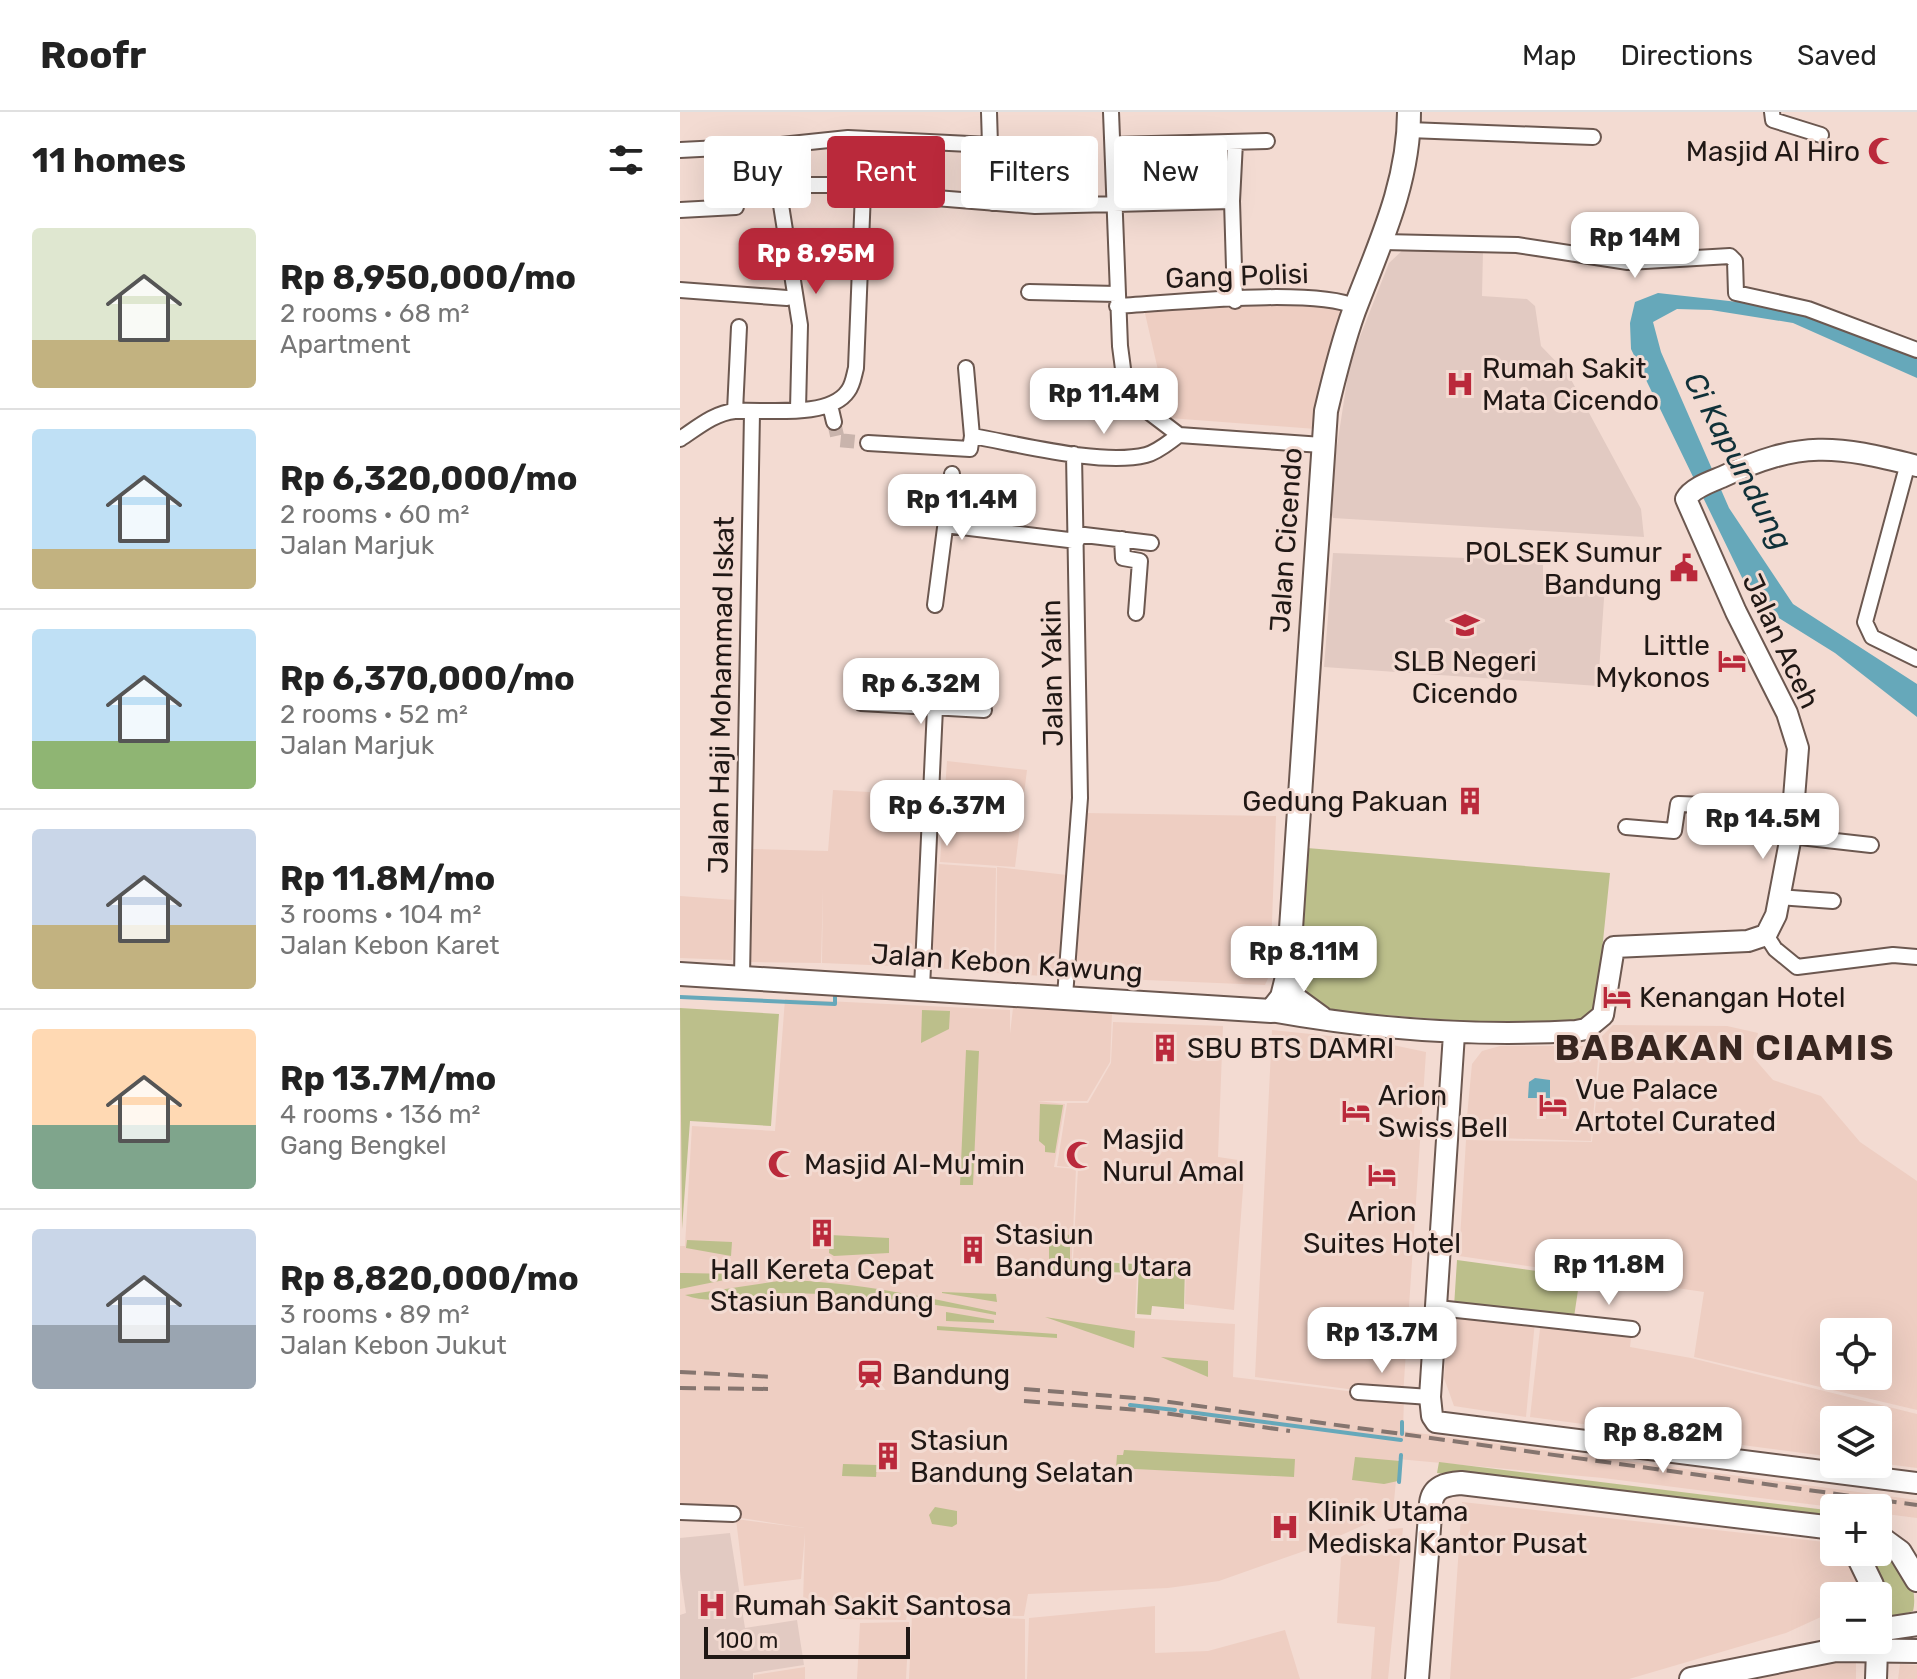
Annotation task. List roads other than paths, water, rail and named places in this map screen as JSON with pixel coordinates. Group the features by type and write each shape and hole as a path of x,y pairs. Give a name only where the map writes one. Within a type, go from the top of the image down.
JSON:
{"main road":[{"name":"Jalan Cicendo","path":"1271,1011 1287,984 1322,445 1335,373 1356,307 1383,242 1401,182 1409,121"},
{"name":"Jalan Aceh","path":"1766,935 1773,927 1791,836 1798,748 1793,728 1688,505 1687,495 1772,455 1815,448 1914,462"},
{"path":"1287,984 1308,1009 1329,1021 1454,1034 1586,1029 1603,1015 1614,947 1748,941 1766,935"},
{"name":"Jalan Kebon Kawung","path":"680,974 1065,996 1271,1011 1329,1021"},
{"path":"1454,1034 1444,1309 1430,1397 1434,1419 1444,1426 1917,1483"},
{"path":"1417,1679 1431,1503 1437,1490 1461,1483 1820,1526"},
{"path":"1892,1546 1900,1552 1917,1580"},
{"path":"1892,1634 1917,1624"},
{"path":"1749,1666 1766,1655 1820,1639"},
{"path":"1892,1644 1917,1651"},
{"path":"1691,1679 1820,1653"},
{"path":"1876,1679 1877,1654"}],"street":[{"path":"990,136 989,112 1001,112"},
{"path":"1111,112 1114,174"},
{"path":"1763,112 1772,112 1773,120 1821,135"},
{"path":"1409,121 1593,137"},
{"path":"811,142 848,138 961,144"},
{"path":"1113,145 1267,141"},
{"path":"1235,142 1232,201 1235,301"},
{"path":"680,150 704,149"},
{"path":"680,439 709,419 735,411 752,413 830,405 850,389 856,368 863,192 854,185 811,185"},
{"path":"1227,201 1232,201"},
{"path":"680,210 717,208"},
{"path":"783,208 800,325 798,409"},
{"path":"1115,208 1117,300 1125,384 1133,400 1179,435 1322,445"},
{"path":"1383,242 1517,245 1628,262 1727,256 1735,261 1735,291 1739,294 1808,309 1917,350"},
{"path":"680,290 787,298"},
{"name":"Gang Polisi","path":"1029,292 1117,300 1308,298 1341,300 1356,307"},
{"path":"735,411 739,327"},
{"path":"868,443 970,449 972,436 966,368"},
{"path":"830,405 834,422"},
{"name":"Jalan Haji Mohammad Iskat","path":"742,977 752,413"},
{"path":"972,436 1074,454 1150,454 1179,435"},
{"name":"Jalan Yakin","path":"1065,996 1080,798 1074,454"},
{"path":"1914,462 1865,622 1872,637 1916,656"},
{"path":"935,605 952,474"},
{"path":"945,525 1151,543"},
{"path":"1122,539 1123,558 1140,561 1136,613"},
{"path":"861,703 984,710"},
{"path":"922,988 935,708"},
{"path":"1626,827 1674,831 1678,804 1794,808"},
{"path":"1791,836 1871,845"},
{"path":"1778,897 1833,901"},
{"path":"1766,935 1775,949 1797,967 1893,955 1917,957"},
{"path":"1444,1309 1632,1329"},
{"path":"1358,1392 1430,1397"},
{"path":"680,1512 733,1514"}],"water":[{"path":"1658,293 1808,310 1917,358 1917,378 1793,323 1711,310 1677,309 1653,322 1661,352 1729,508 1793,604 1917,684 1917,717 1835,653 1777,617 1748,590 1631,349 1630,323 1635,302"},
{"path":"1535,1078 1550,1080 1550,1098 1528,1098 1529,1082"}],"waterway":[{"path":"680,997 835,1004 835,991"},
{"path":"1130,1405 1175,1410"},
{"path":"1181,1411 1401,1440"},
{"path":"1402,1422 1402,1434"},
{"path":"1399,1482 1401,1455"}],"tunnel":[{"path":"834,422 838,440 868,443"}],"railway":[{"path":"680,1372 774,1377"},
{"path":"680,1388 774,1389"},
{"path":"1024,1389 1148,1399 1917,1505"},
{"path":"1024,1401 1150,1411 1290,1431"}],"place":[{"name":"Masjid Al Hiro","path":"1882,151"},
{"name":"Rumah Sakit Mata Cicendo","path":"1460,384"},
{"name":"POLSEK Sumur Bandung","path":"1684,568"},
{"name":"SLB Negeri Cicendo","path":"1465,625"},
{"name":"Little Mykonos","path":"1732,661"},
{"name":"Gedung Pakuan","path":"1470,801"},
{"name":"Kenangan Hotel","path":"1617,997"},
{"name":"SBU BTS DAMRI","path":"1165,1048"},
{"name":"Vue Palace Artotel Curated","path":"1553,1105"},
{"name":"Arion Swiss Bell","path":"1356,1111"},
{"name":"Masjid Nurul Amal","path":"1080,1155"},
{"name":"Masjid Al-Mu'min","path":"782,1164"},
{"name":"Arion Suites Hotel","path":"1382,1175"},
{"name":"Hall Kereta Cepat Stasiun Bandung","path":"822,1233"},
{"name":"Stasiun Bandung Utara","path":"973,1250"},
{"name":"Bandung","path":"870,1374"},
{"name":"Stasiun Bandung Selatan","path":"888,1456"},
{"name":"Klinik Utama Mediska Kantor Pusat","path":"1285,1527"},
{"name":"Rumah Sakit Santosa","path":"712,1605"}],"district":[{"name":"BABAKAN CIAMIS","path":"1725,1047"}],"water label":[{"name":"Ci Kapundung","path":"1738,461"}]}
